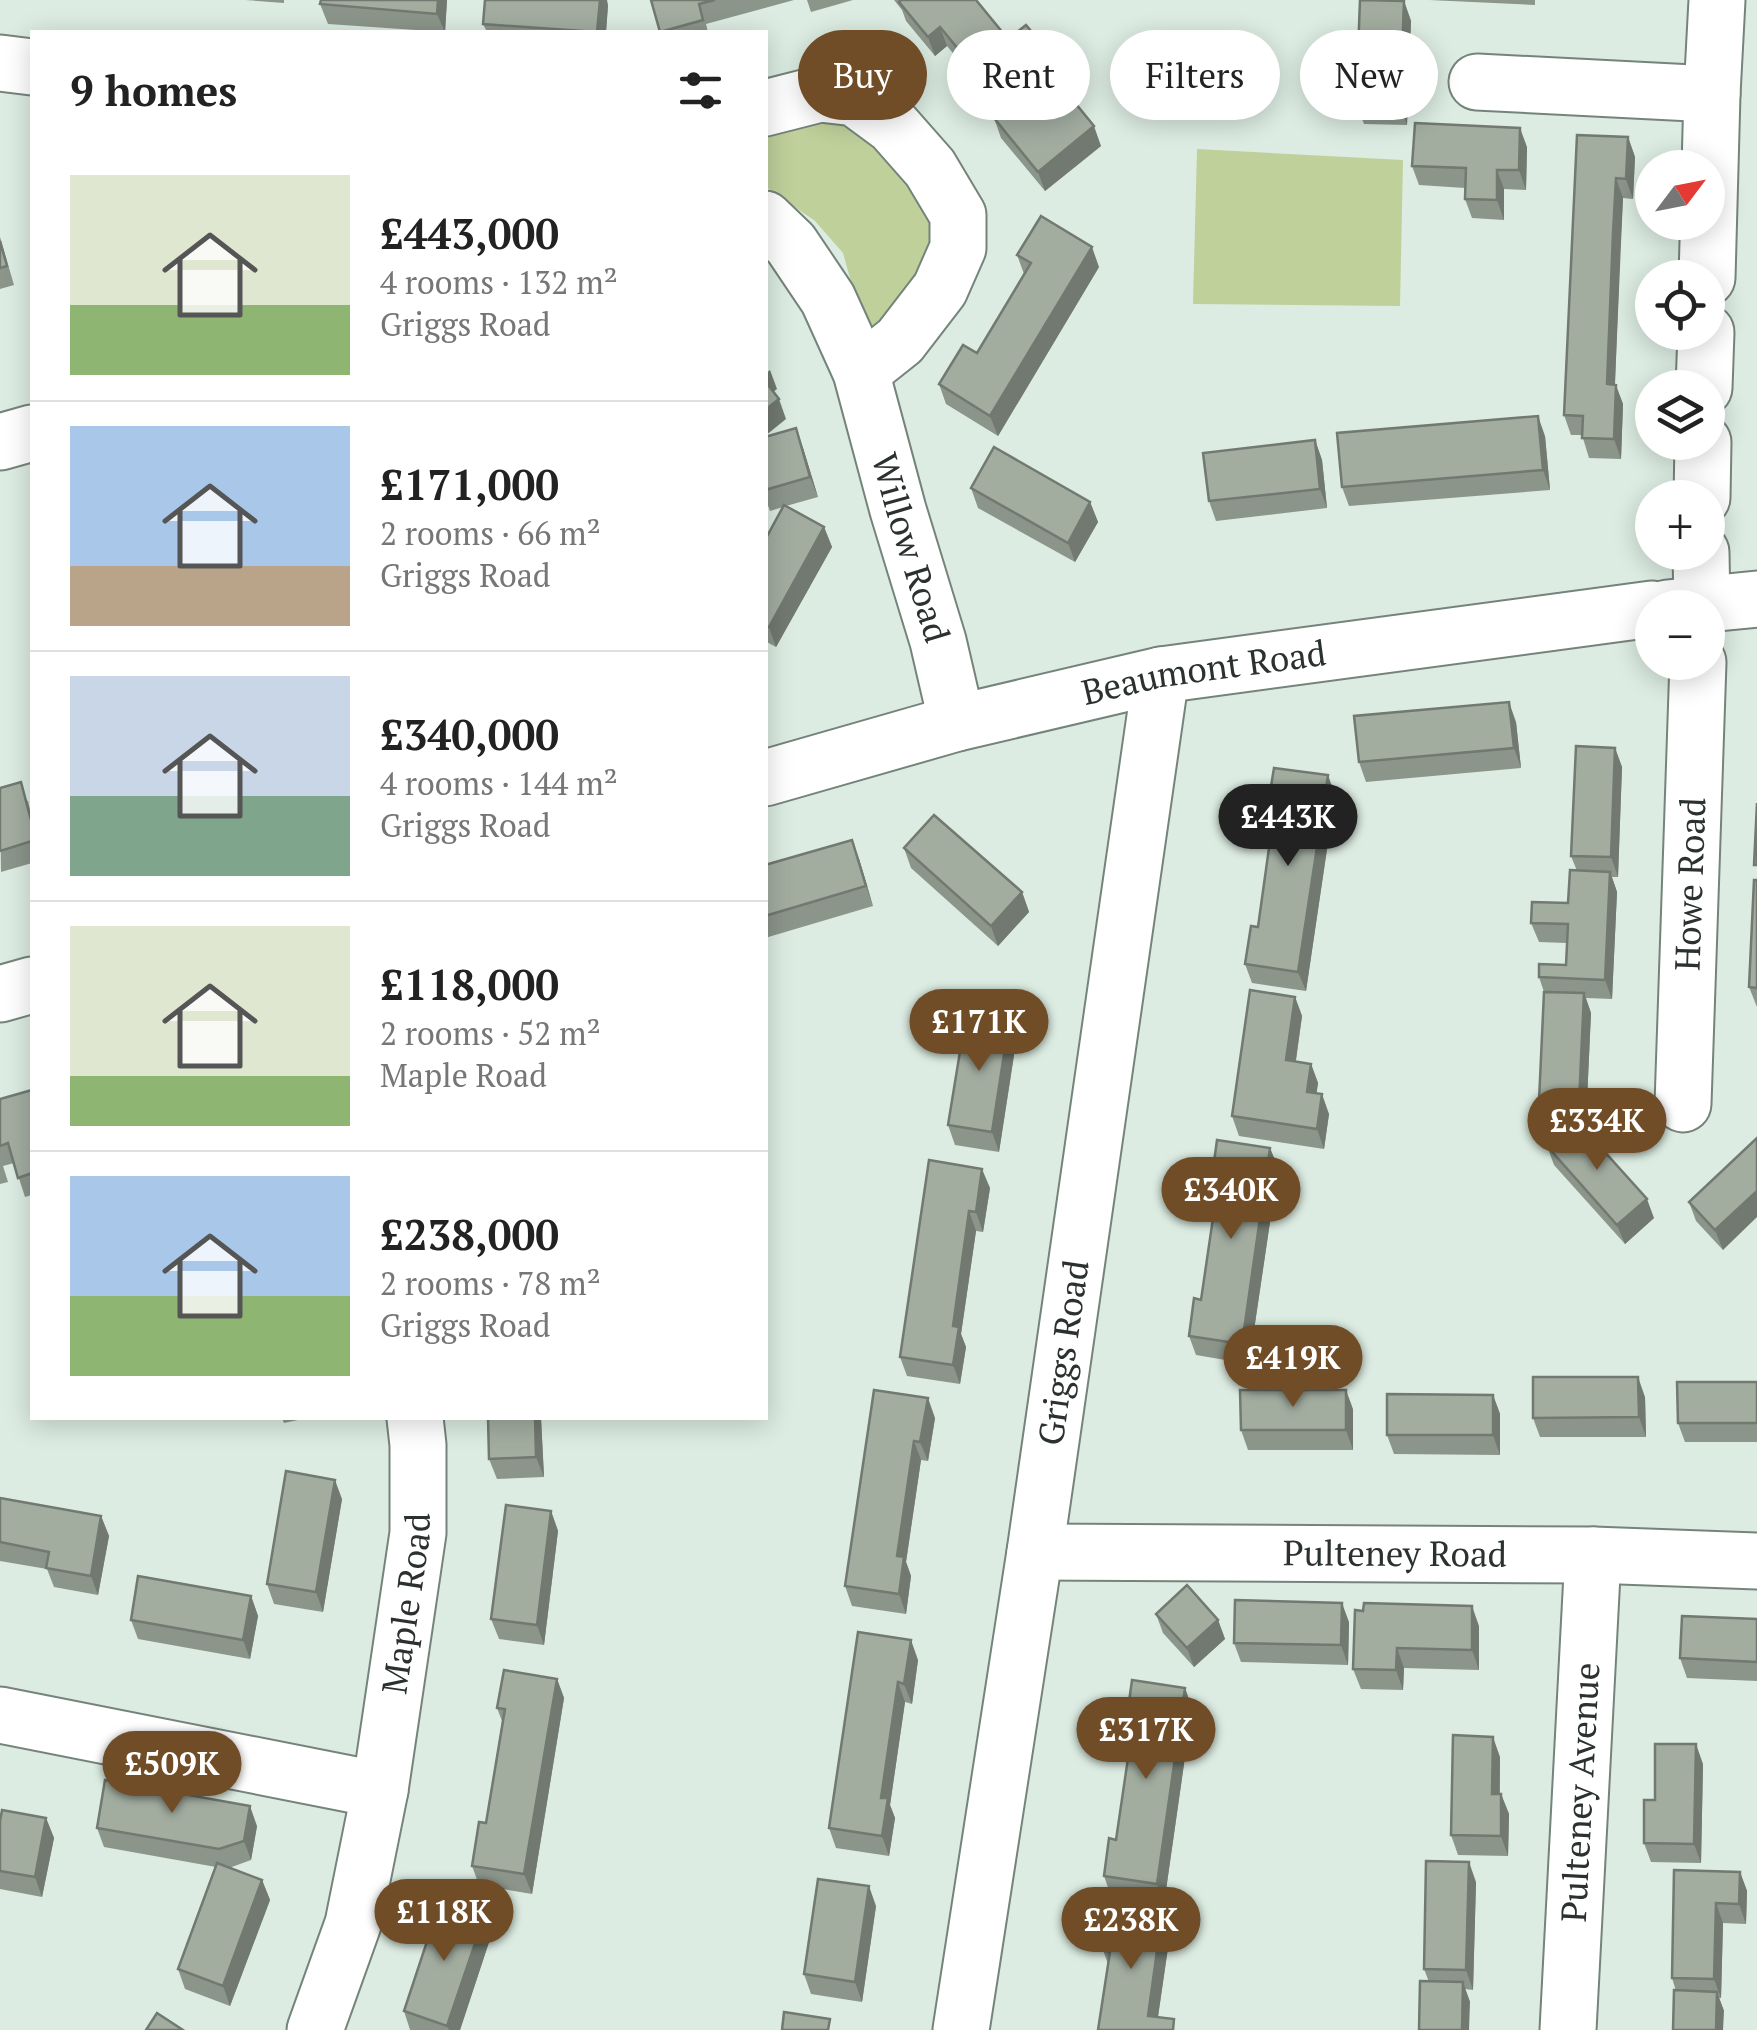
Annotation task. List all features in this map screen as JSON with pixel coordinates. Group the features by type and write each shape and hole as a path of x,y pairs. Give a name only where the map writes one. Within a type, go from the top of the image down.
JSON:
{"street":[{"path":"1707,260 1717,0"},
{"path":"0,63 30,67"},
{"path":"1478,82 1712,94"},
{"path":"768,107 820,94 854,98 893,126 930,168 958,215 958,248 940,289 900,341 860,372"},
{"name":"Willow Road","path":"768,222 791,244 828,299 860,372 938,640 957,723"},
{"path":"0,442 30,434"},
{"name":"Beaumont Road","path":"1725,598 1757,599"},
{"name":"Beaumont Road","path":"768,777 957,723 1160,675 1635,604"},
{"name":"Griggs Road","path":"961,2030 1035,1552 1160,675"},
{"name":"Howe Road","path":"1683,1104 1697,680"},
{"path":"0,994 30,986"},
{"name":"Maple Road","path":"315,2030 353,1924 380,1790 418,1533 415,1420"},
{"name":"Pulteney Road","path":"1035,1552 1593,1554 1757,1561"},
{"name":"Pulteney Avenue","path":"1568,2030 1593,1554"},
{"path":"0,1714 380,1790"}],"green space":[{"path":"798,100 798,120 850,120 958,215 861,372 853,289 843,253 815,221 768,188 768,107"},
{"path":"1197,149 1403,160 1400,306 1193,304"}],"building":[{"path":"321,0 438,0 437,14 320,4"},
{"path":"485,0 600,0 597,30 483,24"},
{"path":"651,0 715,0 699,4 703,20 659,30"},
{"path":"976,0 1001,30 947,30 947,35 940,27 928,37 927,30 922,30 899,2"},
{"path":"1360,0 1404,1 1403,30 1359,30"},
{"path":"996,120 1089,120 1094,126 1038,172"},
{"path":"1415,123 1520,128 1519,170 1497,170 1497,200 1465,199 1466,168 1412,166"},
{"path":"1577,135 1628,137 1626,179 1616,178 1613,233 1607,384 1616,385 1614,439 1582,438 1583,416 1564,415"},
{"path":"1041,216 1092,247 990,416 939,384 963,345 977,353 1031,263 1017,255"},
{"path":"0,241 7,266 0,268"},
{"path":"768,385 779,399 768,408"},
{"path":"1538,416 1543,470 1342,487 1337,433"},
{"path":"796,428 810,477 768,489 768,436"},
{"path":"1315,440 1320,489 1209,501 1203,453"},
{"path":"994,447 1090,502 1068,543 971,488"},
{"path":"784,505 824,527 769,627 768,626 768,534"},
{"path":"1509,702 1514,748 1359,762 1354,716"},
{"path":"1576,746 1615,748 1611,857 1571,856"},
{"path":"1274,768 1328,775 1298,972 1245,964 1251,926 1258,927 1274,812 1267,811"},
{"path":"21,782 30,816 30,842 0,851 0,788"},
{"path":"1757,803 1757,865 1754,865"},
{"path":"934,815 1022,892 991,926 904,848"},
{"path":"852,840 866,886 768,915 768,864"},
{"path":"1570,870 1610,872 1605,980 1539,977 1539,964 1566,965 1568,924 1531,923 1532,902 1568,903"},
{"path":"1757,880 1757,988 1749,987"},
{"path":"1250,990 1295,997 1286,1060 1311,1064 1307,1092 1322,1094 1317,1129 1232,1116"},
{"path":"1544,992 1584,993 1579,1103 1539,1101"},
{"path":"966,1015 1009,1022 992,1132 948,1125"},
{"path":"30,1091 30,1174 18,1178 8,1143 0,1146 0,1099"},
{"path":"1576,1120 1647,1199 1617,1225 1547,1146"},
{"path":"1757,1138 1757,1191 1715,1230 1689,1202"},
{"path":"1217,1140 1270,1148 1242,1344 1189,1336 1194,1298 1201,1300 1218,1184 1211,1184"},
{"path":"929,1160 982,1169 976,1212 969,1211 953,1326 959,1327 953,1365 900,1357"},
{"path":"1533,1377 1638,1377 1639,1417 1533,1418"},
{"path":"1677,1382 1757,1382 1757,1423 1678,1423"},
{"path":"874,1390 928,1398 920,1442 914,1441 897,1556 904,1557 899,1594 845,1586"},
{"path":"1240,1390 1346,1390 1346,1430 1241,1430"},
{"path":"1387,1394 1493,1395 1493,1435 1387,1435"},
{"path":"488,1420 535,1420 536,1457 489,1459"},
{"path":"286,1471 335,1480 316,1592 267,1584"},
{"path":"0,1498 101,1516 91,1576 46,1568 49,1552 0,1542"},
{"path":"506,1505 551,1511 537,1625 491,1619"},
{"path":"138,1576 251,1596 243,1640 131,1620"},
{"path":"1187,1585 1218,1620 1187,1648 1156,1614"},
{"path":"1235,1600 1342,1603 1341,1645 1234,1643"},
{"path":"1364,1603 1472,1606 1472,1650 1397,1648 1396,1670 1353,1669 1355,1610 1363,1611"},
{"path":"1682,1616 1757,1619 1757,1662 1680,1658"},
{"path":"858,1632 911,1640 904,1684 898,1682 881,1798 888,1798 882,1836 829,1828"},
{"path":"504,1670 557,1679 524,1874 472,1866 479,1822 486,1823 505,1709 497,1708"},
{"path":"1132,1680 1185,1688 1157,1884 1104,1876 1109,1838 1116,1840 1133,1724 1126,1724"},
{"path":"1453,1735 1493,1737 1492,1794 1501,1794 1501,1836 1451,1835"},
{"path":"1655,1744 1696,1744 1694,1844 1644,1843 1644,1800 1655,1800"},
{"path":"105,1780 250,1806 244,1841 219,1849 97,1828"},
{"path":"2,1810 46,1818 35,1877 0,1871"},
{"path":"1426,1861 1469,1862 1466,1970 1424,1969"},
{"path":"217,1863 262,1880 223,1986 178,1969"},
{"path":"1674,1870 1740,1872 1739,1904 1716,1903 1714,1979 1672,1978"},
{"path":"818,1879 869,1886 855,1982 804,1974"},
{"path":"440,1902 484,1917 447,2026 404,2011"},
{"path":"1109,1907 1162,1915 1148,2016 1174,2019 1173,2030 1098,2030 1110,1952 1103,1950"},
{"path":"1420,1981 1463,1982 1462,2030 1419,2030"},
{"path":"1674,1990 1717,1992 1716,2030 1673,2030"},
{"path":"784,2012 830,2019 828,2030 782,2030"},
{"path":"157,2013 183,2030 146,2030"}]}
